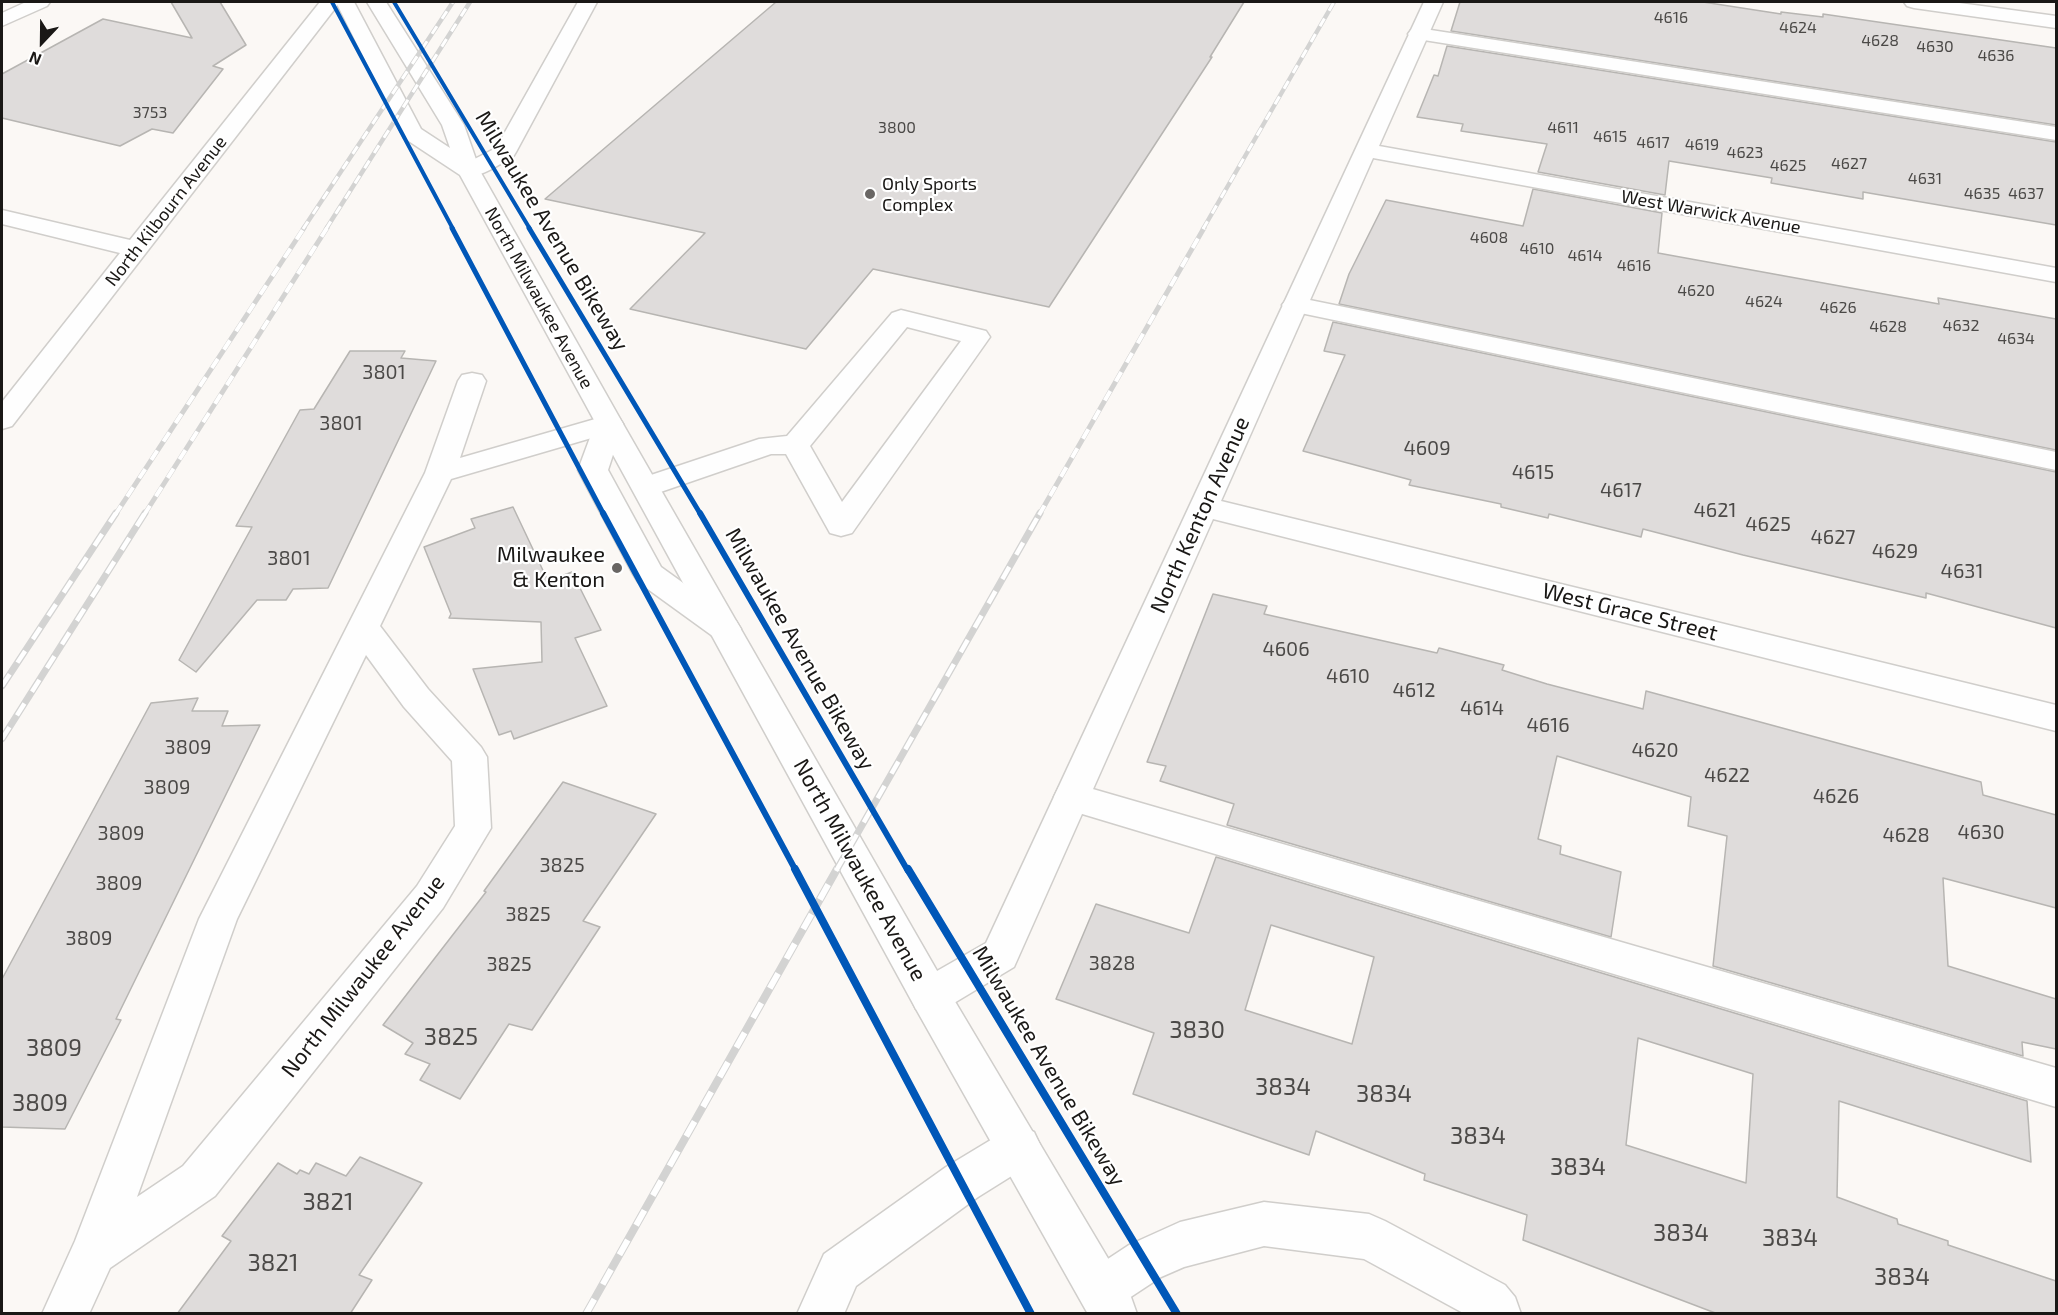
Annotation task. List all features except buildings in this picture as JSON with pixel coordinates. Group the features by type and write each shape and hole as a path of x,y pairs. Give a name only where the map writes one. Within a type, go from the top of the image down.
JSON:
{"street":[{"name":"North Kilbourn Avenue","path":"2,420 330,2"},
{"name":"North Milwaukee Avenue","path":"345,2 412,133 470,171"},
{"name":"North Milwaukee Avenue","path":"377,2 453,125 470,171 609,424 930,996 1108,1302"},
{"path":"470,171 506,152 588,2"},
{"name":"North Kenton Avenue","path":"930,996 1000,955 1433,2"},
{"path":"1914,2 2056,22"},
{"path":"2,20 31,3"},
{"path":"1418,33 2056,134"},
{"name":"West Warwick Avenue","path":"1365,150 2056,275"},
{"path":"2,217 136,249"},
{"path":"1295,305 2056,461"},
{"path":"901,318 977,337 841,526 795,445 901,318"},
{"path":"65,1314 93,1252 218,919 440,473 472,381"},
{"path":"440,473 609,424"},
{"path":"609,424 592,470 649,574 725,628"},
{"path":"646,487 769,445 795,445"},
{"name":"West Grace Street","path":"1203,507 2056,718"},
{"name":"North Milwaukee Avenue","path":"93,1252 199,1180 430,897 473,828 469,757 416,698 363,627"},
{"path":"1072,797 2056,1088"},
{"path":"820,1314 840,1270 962,1182 1019,1147"},
{"path":"1108,1302 1145,1261 1180,1245 1264,1224 1369,1237 1489,1301 1498,1314"}],"railway":[{"path":"303,229 453,2"},
{"path":"326,229 470,2"},
{"path":"1203,229 1334,2"},
{"path":"115,515 304,228"},
{"path":"144,515 327,228"},
{"path":"1039,515 1204,228"},
{"path":"2,686 116,513"},
{"path":"2,739 145,513"},
{"path":"836,871 1040,513"},
{"path":"586,1314 837,869"}],"cycle path":[{"path":"332,2 668,637 864,996 1031,1314"},
{"name":"Milwaukee Avenue Bikeway","path":"394,2 650,427 926,901 1177,1314"}],"place":[{"name":"Only Sports Complex","path":"870,194"},
{"name":"Milwaukee & Kenton","path":"617,568"}]}
